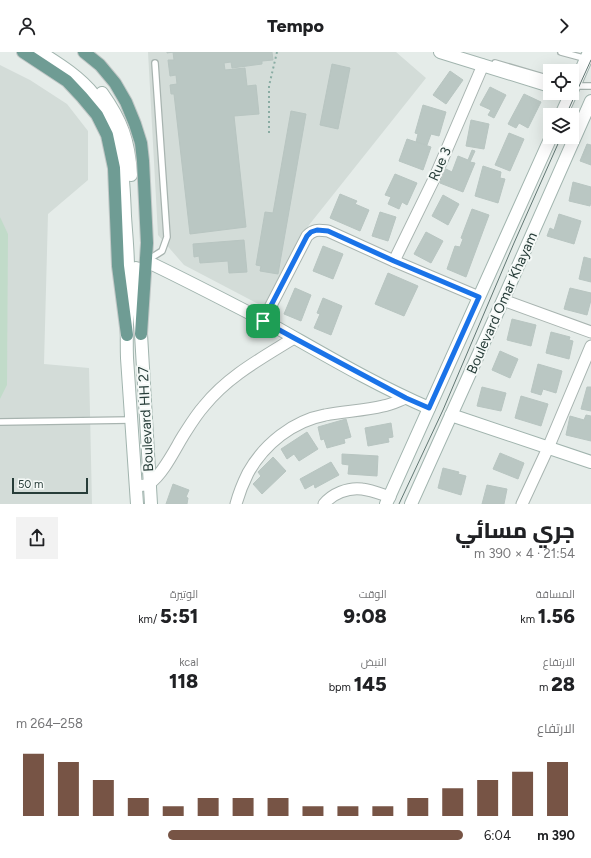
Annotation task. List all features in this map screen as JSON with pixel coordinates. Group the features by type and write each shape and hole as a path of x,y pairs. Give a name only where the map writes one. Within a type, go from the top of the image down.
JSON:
{"main road":[{"path":"20,52 31,54 67,81 97,115 107,135 114,168 118,266 127,335"},
{"path":"84,52 100,65 115,83 126,102 141,143 148,243 141,334"}],"street":[{"name":"Boulevard HH 27","path":"54,52 89,77 99,89 120,122 127,142 131,171 137,295 141,334 151,504"},
{"path":"440,52 543,84"},
{"path":"579,76 589,56"},
{"name":"Rue 3","path":"394,261 434,179 483,65"},
{"path":"579,94 591,100"},
{"name":"Boulevard Omar Khayam","path":"411,504 591,100"},
{"name":"Boulevard Omar Khayam","path":"388,501 548,144"},
{"path":"263,321 307,236 311,232 317,230 328,231 479,297"},
{"path":"146,261 263,321 406,398 429,408"},
{"path":"503,300 591,332"},
{"name":"Boulevard HH 27","path":"127,335 127,358 137,504"},
{"path":"136,486 150,484 158,476 195,417 205,404 221,388 252,363 294,338"},
{"path":"522,504 548,448 591,346"},
{"path":"236,504 249,472 258,458 272,442 287,430 304,421 323,415 393,404 406,398"},
{"path":"451,415 591,462"},
{"path":"324,504 328,499 336,494 360,488 388,501"}],"lane":[{"path":"457,52 543,77"},
{"path":"561,52 589,56"},
{"path":"146,261 162,251 168,237 155,63"},
{"path":"579,89 591,86"},
{"path":"0,422 131,420"}],"path":[{"path":"269,132 269,86 277,52"}],"shaded area":[{"path":"148,52 396,52 426,78 309,225 264,307 184,265 158,235"},
{"path":"0,65 30,80 67,104 88,131 88,180 48,214 44,364 89,368 92,504 0,504"}],"green space":[{"path":"0,217 8,234 7,385 0,399"}],"building":[{"path":"173,52 272,52 273,60 262,61 262,64 232,68 231,62 224,63 225,70 245,68 247,86 256,85 259,114 234,116 246,227 190,234 174,94 171,94 170,85 177,84 176,75 170,76 168,60 174,60"},
{"path":"332,64 350,68 338,129 320,125"},
{"path":"450,71 463,80 446,104 433,95"},
{"path":"490,87 506,95 494,118 488,115 491,110 480,105"},
{"path":"524,94 541,102 528,128 519,123 516,128 508,124"},
{"path":"423,105 446,112 439,136 431,134 427,145 416,142 418,134 415,133"},
{"path":"291,111 306,114 278,274 260,271 261,266 256,265 265,212 273,213"},
{"path":"471,120 489,124 484,149 466,146"},
{"path":"509,133 524,139 510,171 495,165"},
{"path":"407,139 431,147 423,170 399,161"},
{"path":"587,144 591,145 591,165 580,161"},
{"path":"472,150 475,151 470,162 475,163 463,192 440,183 446,169 452,172 458,156 468,160"},
{"path":"483,166 501,172 500,178 505,179 498,203 475,196"},
{"path":"395,174 417,183 407,205 402,202 399,209 388,204 391,197 385,195"},
{"path":"573,182 591,187 590,206 569,201"},
{"path":"340,194 357,201 355,204 369,210 360,231 330,218"},
{"path":"443,195 459,204 448,225 432,216"},
{"path":"472,209 489,215 466,277 447,269 455,246 460,247 463,239 461,238"},
{"path":"380,212 396,217 388,241 372,236"},
{"path":"559,214 581,221 574,244 547,236 550,228 554,230"},
{"path":"426,232 443,241 431,263 414,254"},
{"path":"244,240 247,272 229,273 228,261 200,263 199,256 194,257 193,244"},
{"path":"323,246 343,254 333,279 313,271"},
{"path":"584,257 591,259 591,282 579,279"},
{"path":"388,273 418,286 404,316 375,304"},
{"path":"295,288 311,295 301,321 284,314"},
{"path":"570,288 591,293 591,300 587,315 564,309"},
{"path":"323,298 342,306 331,335 314,328 320,314 317,313"},
{"path":"512,319 536,325 531,346 507,340"},
{"path":"551,332 570,337 569,340 573,341 569,359 546,353"},
{"path":"500,351 518,359 510,378 492,370"},
{"path":"538,364 562,371 556,393 543,389 541,395 531,392"},
{"path":"482,387 506,393 501,411 477,406"},
{"path":"587,387 591,387 591,411 581,409"},
{"path":"521,396 548,404 541,426 515,418"},
{"path":"586,415 591,416 591,441 566,435 570,416 584,420"},
{"path":"346,419 351,437 344,439 345,443 327,448 324,439 321,440 318,427"},
{"path":"391,423 393,437 388,438 389,442 368,446 365,428"},
{"path":"307,432 318,449 299,461 294,454 287,459 281,449"},
{"path":"500,453 524,463 518,479 493,469"},
{"path":"342,454 378,456 377,476 348,474 349,465 342,464"},
{"path":"273,457 286,471 262,494 253,484 261,476 258,472"},
{"path":"331,462 339,475 315,488 314,484 305,489 300,479"},
{"path":"443,468 459,472 458,474 466,476 461,495 438,488"},
{"path":"173,484 189,490 186,497 188,498 187,504 166,504"},
{"path":"487,485 507,489 504,504 482,504"}],"tram line":[{"path":"569,108 591,60"},
{"path":"399,504 443,410 558,144"}],"route":[{"path":"317,230 328,231 479,297 429,408 406,398 263,321 307,236 311,232 317,230"}]}
